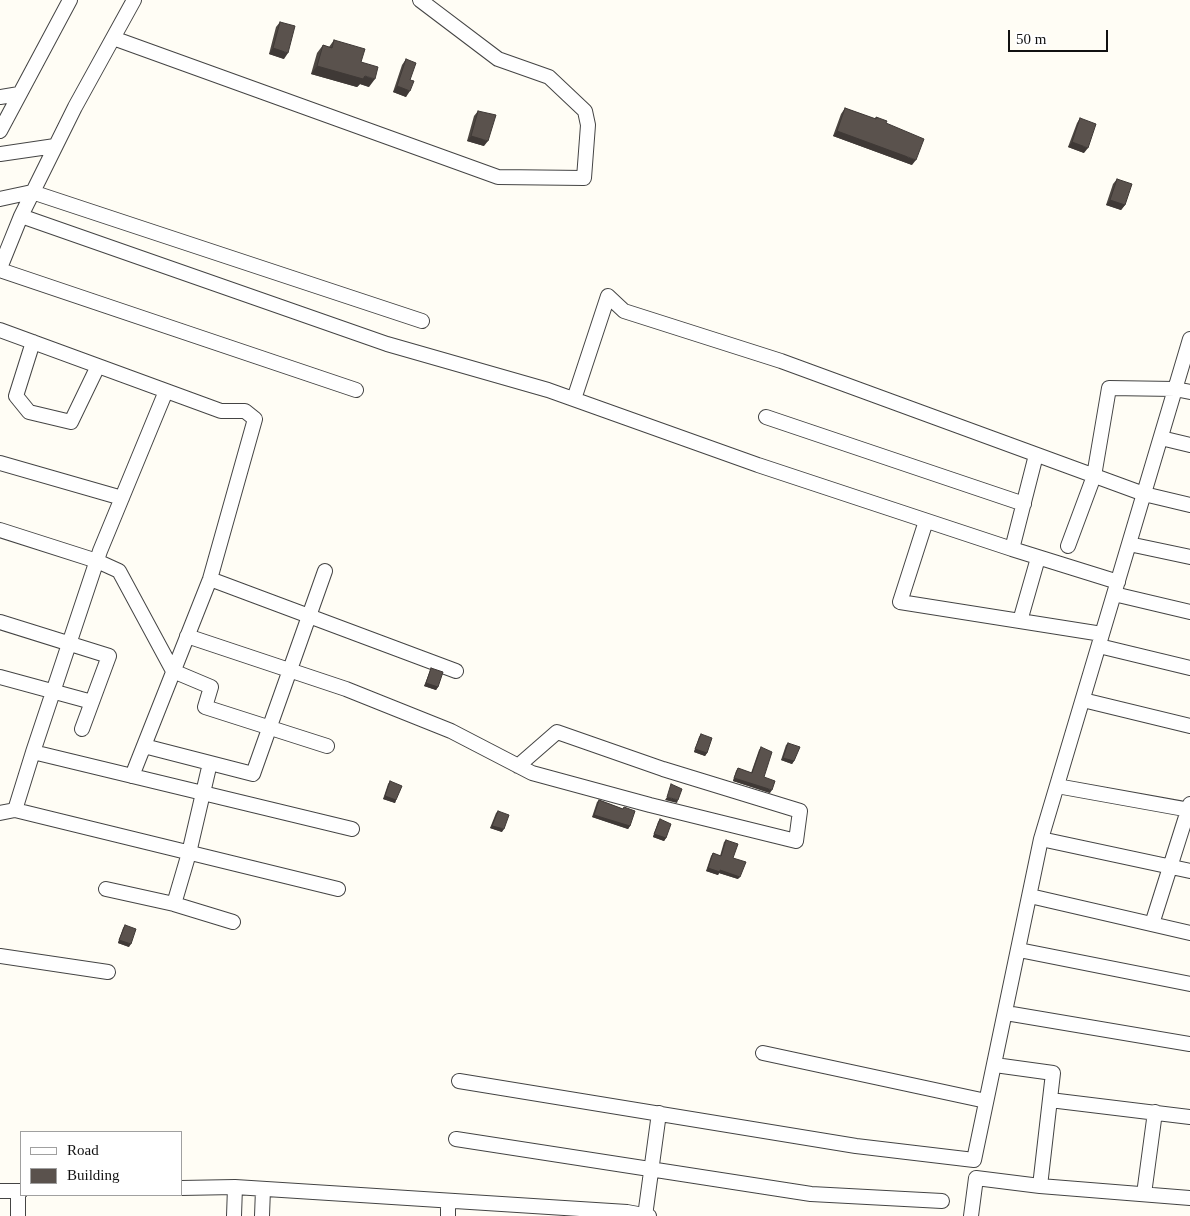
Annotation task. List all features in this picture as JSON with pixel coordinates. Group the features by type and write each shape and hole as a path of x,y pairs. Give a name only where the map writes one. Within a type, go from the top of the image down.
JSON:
{"street":[{"path":"0,131 70,0"},
{"path":"134,0 74,107 21,216 0,269 356,390"},
{"path":"113,38 498,177 584,178 588,125 585,111 549,77 498,59 420,0"},
{"path":"0,97 20,94"},
{"path":"0,154 55,146"},
{"path":"0,199 32,192 422,322"},
{"path":"21,216 387,344 548,390 758,465 1012,549 1116,588 1190,612"},
{"path":"574,400 608,296 624,311 781,361 1144,494 1190,505"},
{"path":"0,330 222,411 245,411 255,419 210,579 132,776"},
{"path":"459,1080 856,1146 974,1160 1041,840 1190,339"},
{"path":"33,342 16,396 29,412 71,422 98,366"},
{"path":"1068,546 1094,476 1109,388 1175,389 1190,392"},
{"path":"15,810 68,644 97,561 166,391"},
{"path":"766,417 1024,504"},
{"path":"1161,438 1190,445"},
{"path":"1012,549 1036,455"},
{"path":"0,463 122,498"},
{"path":"926,521 900,602 1020,621 1100,640 1190,668"},
{"path":"0,530 97,561 119,571 173,671 211,687 205,707 327,746"},
{"path":"1129,544 1190,558"},
{"path":"1020,621 1038,558"},
{"path":"144,746 253,774 325,571"},
{"path":"210,579 456,670"},
{"path":"0,622 109,656 82,729"},
{"path":"187,636 346,689 451,730 518,766 532,773 650,805 796,841 800,811 663,769 557,732 518,766"},
{"path":"0,677 92,702"},
{"path":"1082,700 1190,726"},
{"path":"33,752 352,829"},
{"path":"174,904 189,853 210,763"},
{"path":"1057,786 1190,808 1152,924"},
{"path":"0,813 15,810 338,888"},
{"path":"1041,840 1190,870"},
{"path":"106,889 174,904 233,922"},
{"path":"1030,896 1190,933"},
{"path":"1018,950 1190,984"},
{"path":"0,956 108,972"},
{"path":"1006,1013 1190,1044"},
{"path":"763,1053 986,1101"},
{"path":"995,1065 1053,1073 1040,1186"},
{"path":"1050,1100 1190,1116"},
{"path":"1144,1194 1155,1112"},
{"path":"182,1188 235,1187 627,1212 646,1216 658,1114"},
{"path":"456,1139 811,1194 942,1201"},
{"path":"971,1216 976,1178 1040,1186 1190,1198"},
{"path":"234,1216 235,1187"},
{"path":"262,1216 263,1189"},
{"path":"0,1191 20,1191 18,1216"},
{"path":"448,1201 448,1216"}],"building":[{"path":"280,22 295,26 288,53 273,48"},
{"path":"334,40 365,49 361,62 378,67 375,79 365,76 363,79 317,66 323,45 332,48"},
{"path":"406,59 416,63 410,80 414,81 410,91 397,86"},
{"path":"845,108 887,121 886,123 924,139 916,160 837,131"},
{"path":"478,111 496,115 488,141 471,136"},
{"path":"1080,118 1096,124 1088,148 1072,142"},
{"path":"1117,179 1132,184 1125,205 1110,200"},
{"path":"431,668 443,672 438,687 426,683"},
{"path":"701,734 712,738 707,753 695,749"},
{"path":"788,743 800,747 794,761 783,758"},
{"path":"761,747 772,752 764,777 775,781 772,790 734,778 738,768 752,773"},
{"path":"390,781 402,786 396,800 385,796"},
{"path":"671,784 682,789 678,800 667,797"},
{"path":"599,800 623,809 624,807 635,811 630,826 594,815"},
{"path":"498,811 509,815 504,829 492,826"},
{"path":"660,819 671,824 666,838 654,834"},
{"path":"726,840 738,844 733,858 746,862 740,877 708,868 713,853 721,856"},
{"path":"125,925 136,929 131,944 119,940"}]}
